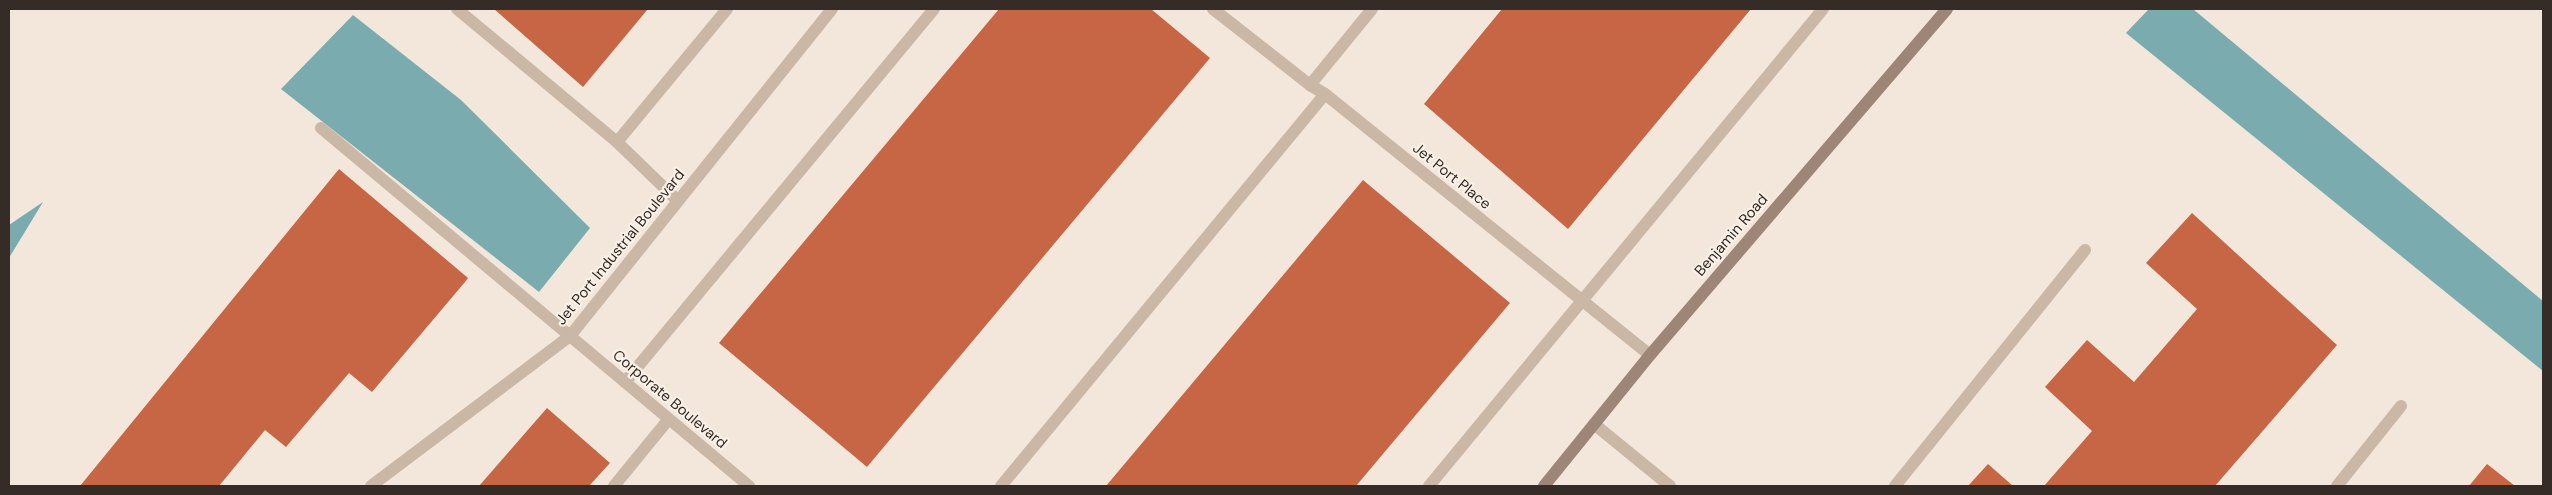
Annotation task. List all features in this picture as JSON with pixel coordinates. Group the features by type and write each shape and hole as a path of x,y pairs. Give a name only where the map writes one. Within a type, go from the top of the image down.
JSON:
{"street":[{"path":"457,9 617,142 678,201"},
{"path":"617,142 727,9"},
{"name":"Jet Port Industrial Boulevard","path":"371,486 570,336 832,9"},
{"path":"625,382 934,9"},
{"name":"Jet Port Place","path":"1213,9 1310,85 1325,94 1650,355"},
{"path":"1310,85 1372,9"},
{"path":"1429,486 1823,9"},
{"name":"Benjamin Road","path":"1544,486 1650,355 1947,9"},
{"path":"1000,486 1325,94"},
{"name":"Corporate Boulevard","path":"321,128 749,486"},
{"path":"1895,486 2085,250"},
{"path":"2337,486 2401,406"},
{"path":"614,486 668,420"},
{"path":"1594,424 1670,486"}],"water":[{"path":"2193,9 2543,301 2543,371 2126,33 2148,10"},
{"path":"353,15 461,100 590,228 539,292 281,89"},
{"path":"43,202 9,258 9,225"}],"building":[{"path":"494,9 648,9 583,87"},
{"path":"999,9 1151,9 1210,58 867,467 719,343"},
{"path":"1502,9 1751,9 1568,229 1424,104"},
{"path":"339,169 468,278 465,282 372,392 349,373 286,447 265,430 219,486 80,486"},
{"path":"1363,180 1510,303 1356,486 1106,486"},
{"path":"2192,213 2337,345 2215,486 2044,486 2092,431 2045,387 2087,340 2134,382 2197,309 2146,263"},
{"path":"547,408 610,463 589,486 479,486"},
{"path":"1988,464 2013,486 1968,486"},
{"path":"2487,464 2515,486 2469,486"}]}
